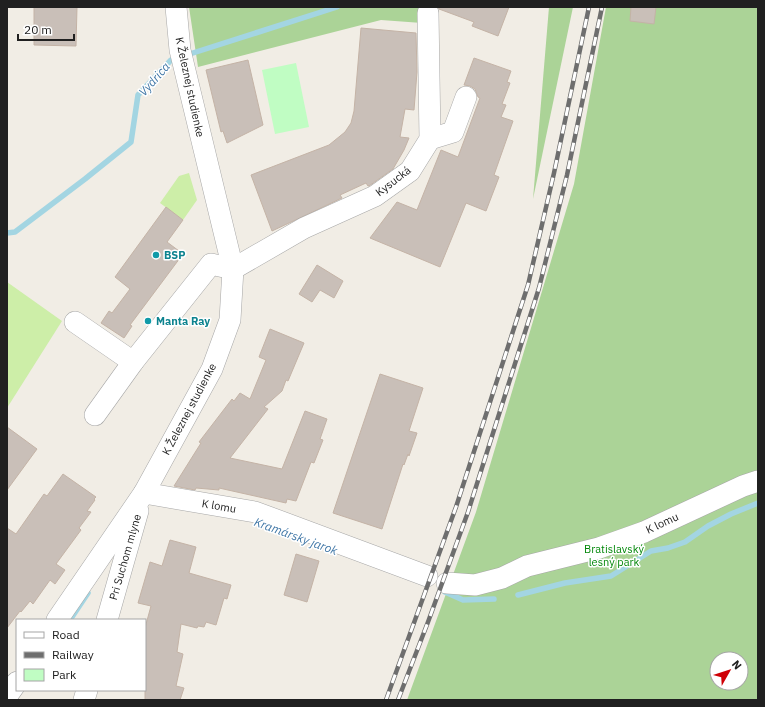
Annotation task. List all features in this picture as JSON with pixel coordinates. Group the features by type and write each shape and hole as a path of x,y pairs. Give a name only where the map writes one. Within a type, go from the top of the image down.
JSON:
{"street":[{"name":"K Železnej studienke","path":"58,619 144,494 212,369 230,320 233,269 180,50 176,7"},
{"path":"428,13 430,139 453,132 466,97"},
{"name":"Kysucká","path":"233,269 304,228 375,196 410,171 430,139"},
{"path":"95,414 133,362 211,264 233,269"},
{"path":"75,322 133,362"},
{"name":"K lomu","path":"447,583 475,585 502,578 527,566 599,548 644,532 758,480"},
{"name":"K lomu","path":"144,494 255,512 427,576"},
{"name":"Pri Suchom mlyne","path":"107,619 144,494"},
{"path":"7,696 16,683"}],"green space":[{"path":"189,7 427,7 422,23 381,20 198,67"},
{"path":"549,7 573,7 533,199"},
{"name":"Bratislavský lesný park","path":"606,7 758,7 758,700 407,700 476,512 574,184"},
{"path":"296,63 309,127 275,134 262,70"},
{"path":"189,173 197,200 183,220 160,203 179,176"},
{"path":"7,282 62,321 7,408"}],"building":[{"path":"34,7 77,7 76,46 34,45"},
{"path":"438,7 509,7 498,36 472,26 474,22 439,9"},
{"path":"631,7 656,7 654,24 630,21"},
{"path":"361,28 416,33 417,72 414,110 405,109 400,137 409,138 404,150 393,169 369,186 366,183 340,195 342,198 272,231 251,175 329,145 345,132 351,123 354,111"},
{"path":"474,58 511,71 507,82 510,83 502,104 506,105 501,117 513,121 494,175 499,177 486,211 466,203 440,267 370,238 397,202 417,210 441,150 458,157 480,98 478,97 475,89 464,85"},
{"path":"248,60 263,125 227,143 223,131 221,132 206,70"},
{"name":"BSP","path":"166,207 183,220 167,242 183,254 130,325 132,326 124,338 101,323 109,311 112,313 130,289 115,277"},
{"path":"317,265 343,281 334,298 320,290 312,302 299,294"},
{"path":"270,329 304,343 288,381 286,380 282,391 264,407 268,409 230,458 282,469 305,411 327,419 320,439 323,440 314,463 311,462 296,501 287,499 286,503 219,488 219,490 196,488 195,490 174,486 201,443 199,442 232,399 234,401 240,393 250,399 266,360 259,357"},
{"path":"380,374 423,388 409,431 417,433 409,456 408,454 404,465 403,464 382,529 333,513"},
{"path":"7,427 37,449 7,490"},
{"path":"63,474 96,497 87,511 91,512 79,528 81,530 56,564 65,570 55,584 50,580 33,604 30,601 7,628 7,528 16,534 44,494 47,496"},
{"path":"170,540 196,547 189,573 231,585 227,599 224,598 216,625 206,622 204,627 198,626 197,628 181,624 177,652 183,654 176,686 184,688 180,700 145,700 146,624 151,606 138,603 150,562 162,566"},
{"path":"296,554 319,561 307,602 284,595"}],"waterway":[{"name":"Vydrica","path":"7,233 15,232 131,142 138,95 171,60 337,7"},
{"name":"Kramársky jarok","path":"518,595 565,583 611,576 651,551 668,548 685,542 708,526 731,514 758,503"},
{"name":"Kramársky jarok","path":"445,592 463,600 494,599"},
{"name":"Kramársky jarok","path":"71,619 88,593"}],"railway":[{"path":"386,700 456,507 528,285 554,173 589,7"},
{"path":"398,700 468,512 539,288 567,175 602,7"}],"place":[{"name":"BSP","path":"156,255"},
{"name":"Manta Ray","path":"148,321"}]}
